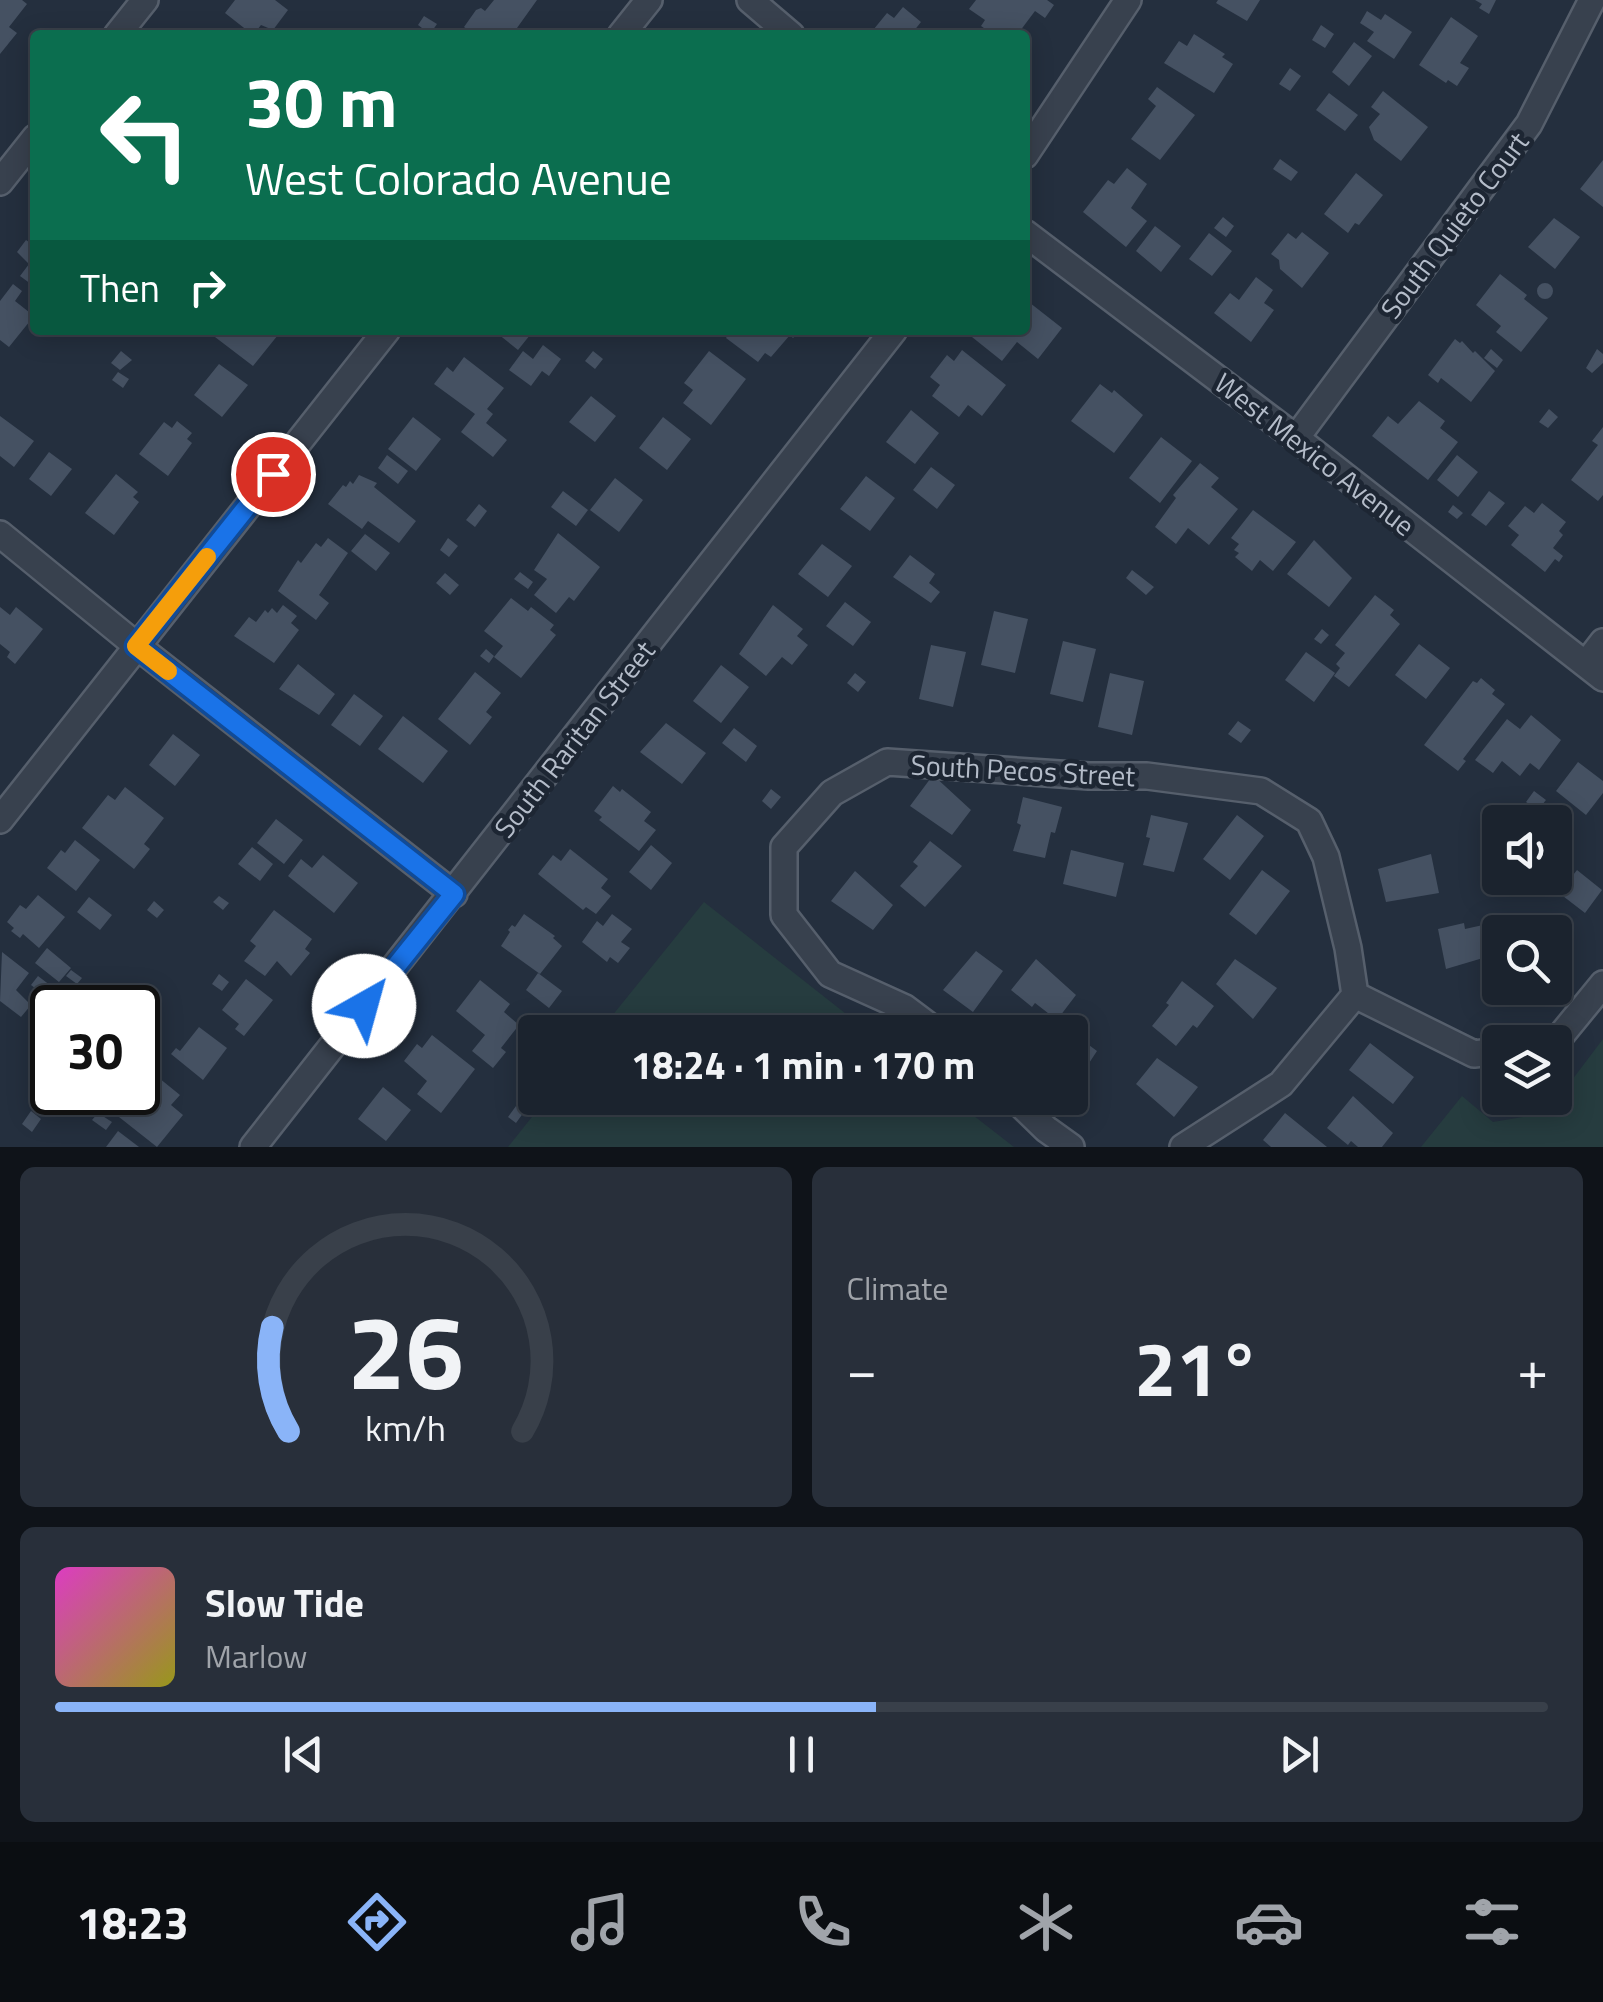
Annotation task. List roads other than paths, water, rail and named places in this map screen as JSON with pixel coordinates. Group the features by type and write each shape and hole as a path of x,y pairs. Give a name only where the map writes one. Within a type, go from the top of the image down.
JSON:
{"street":[{"path":"122,30 145,0"},
{"path":"625,30 649,0"},
{"path":"750,0 785,30"},
{"path":"1030,147 1128,0"},
{"name":"South Quieto Court","path":"1296,438 1530,124 1592,0"},
{"path":"0,182 30,144"},
{"name":"West Mexico Avenue","path":"1030,237 1594,671"},
{"path":"0,820 383,335"},
{"name":"South Raritan Street","path":"253,1147 890,335"},
{"path":"0,534 136,646 454,894"},
{"path":"1594,671 1603,642"},
{"name":"South Pecos Street","path":"914,1015 830,974 784,916 784,846 832,793 887,762 1088,776 1148,776 1262,791 1309,822 1326,857 1355,995"},
{"path":"1569,1025 1603,984"},
{"path":"1182,1147 1281,1084 1355,995 1474,1054 1482,1053"},
{"path":"1031,1115 1071,1147"}]}
